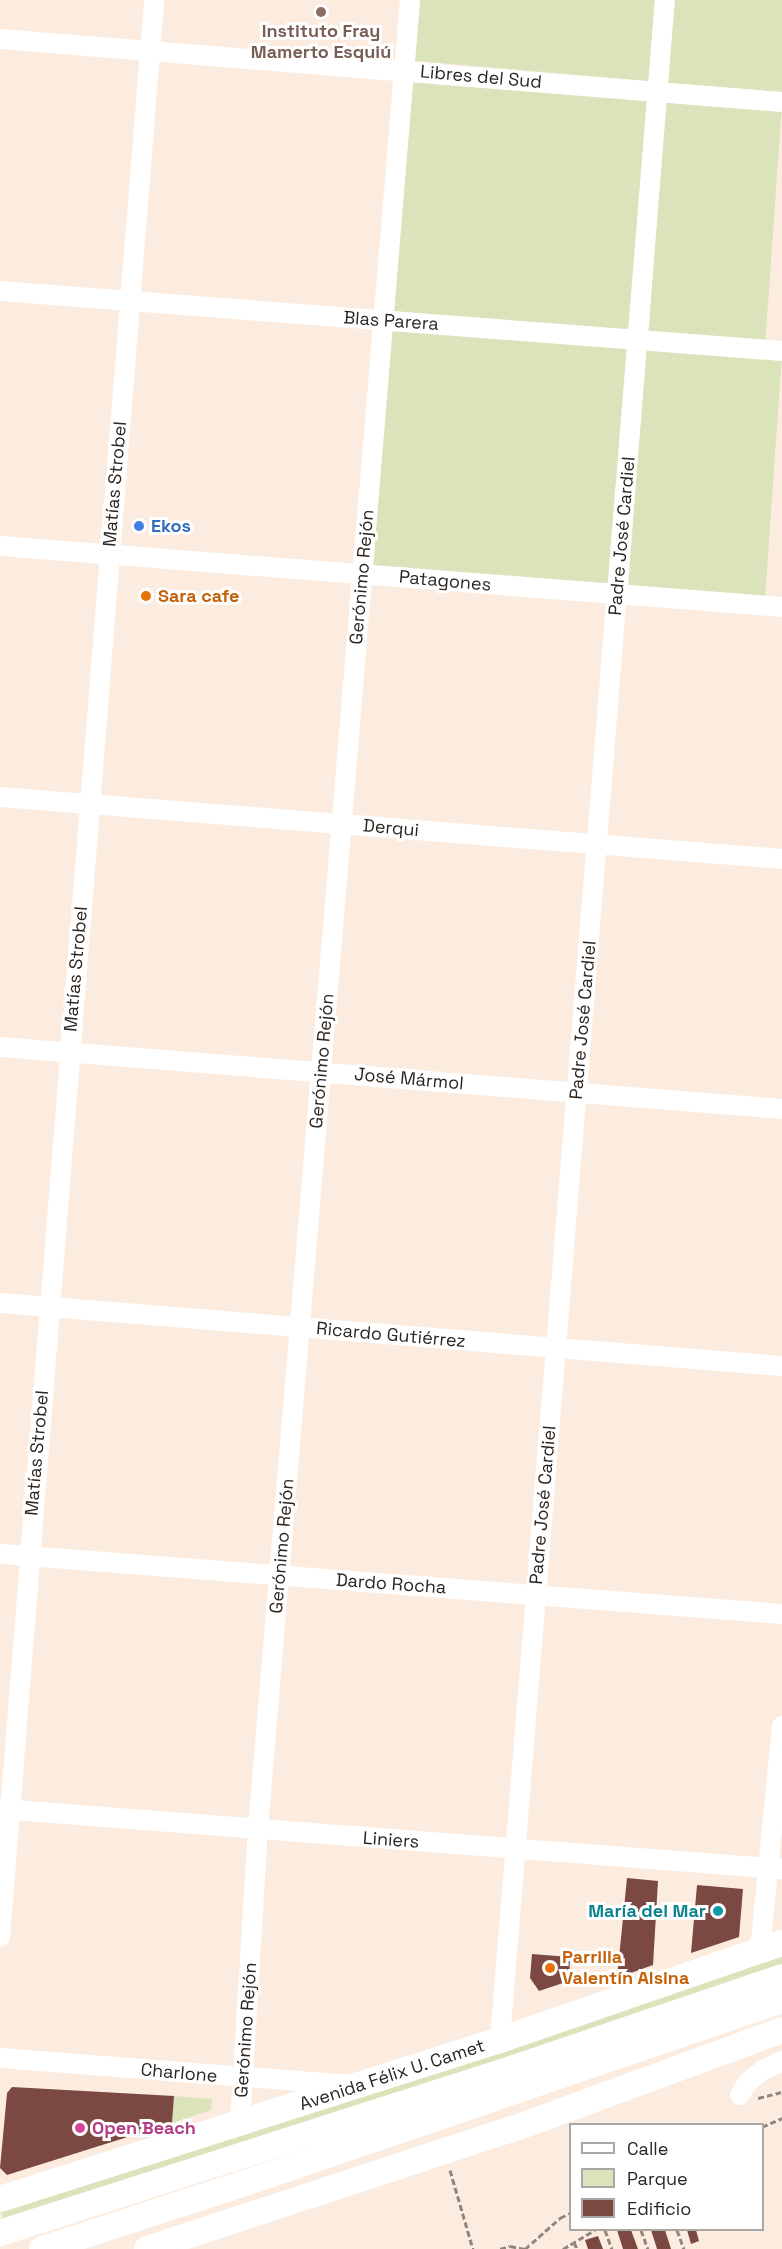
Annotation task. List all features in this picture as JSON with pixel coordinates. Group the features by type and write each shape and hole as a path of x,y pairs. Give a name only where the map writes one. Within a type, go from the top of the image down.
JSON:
{"main road":[{"name":"Avenida Félix U. Camet","path":"0,2199 500,2040 771,1947"},
{"name":"Avenida Félix U. Camet","path":"0,2233 505,2071 782,1977"},
{"path":"42,2249 85,2242 782,2000"},
{"path":"147,2249 516,2128 782,2030"}],"street":[{"name":"Matías Strobel","path":"0,1937 5,1809 29,1556 154,0"},
{"name":"Gerónimo Rejón","path":"240,2123 258,1829 410,0"},
{"name":"Padre José Cardiel","path":"500,2040 665,0"},
{"name":"Libres del Sud","path":"0,39 782,102"},
{"name":"Blas Parera","path":"0,291 782,351"},
{"name":"Patagones","path":"0,546 782,607"},
{"name":"Derqui","path":"0,797 782,859"},
{"name":"José Mármol","path":"0,1047 782,1109"},
{"name":"Ricardo Gutiérrez","path":"0,1303 782,1366"},
{"name":"Dardo Rocha","path":"0,1554 782,1614"},
{"path":"771,1947 782,1726"},
{"name":"Liniers","path":"5,1809 775,1868"},
{"name":"Charlone","path":"0,2058 359,2086"},
{"path":"740,2095 747,2083 764,2070 782,2061"}],"path":[{"path":"764,2126 782,2118"},
{"path":"448,2165 474,2249"},
{"path":"500,2249 510,2246 525,2249 560,2218 569,2214"},
{"path":"563,2249 592,2231"},
{"path":"606,2231 612,2249"},
{"path":"642,2231 648,2249"},
{"path":"678,2231 684,2249"},
{"path":"574,2242 576,2249"}],"green space":[{"path":"420,0 655,0 649,81 415,61"},
{"path":"673,0 782,0 782,92 666,83"},
{"path":"413,80 649,101 629,332 393,311"},
{"path":"665,100 782,108 765,342 649,333"},
{"path":"390,330 628,347 612,584 373,567"},
{"path":"645,350 782,360 765,597 628,587"},
{"path":"782,1952 782,1965 505,2061 0,2219 3,2217 1,2210"},
{"path":"174,2096 212,2099 211,2110 172,2123"}],"building":[{"path":"627,1878 658,1881 653,1965 617,1978"},
{"name":"María del Mar","path":"697,1885 743,1889 739,1937 691,1953"},
{"name":"Parrilla Valentín Alsina","path":"532,1954 570,1957 569,1981 539,1991 530,1978"},
{"name":"Open Beach","path":"12,2087 174,2096 172,2123 7,2175 0,2168 7,2093"},
{"path":"617,2231 631,2231 638,2249 623,2249"},
{"path":"651,2231 665,2231 671,2249 657,2249"},
{"path":"687,2231 696,2231 699,2241 691,2244"},
{"path":"598,2236 603,2249 588,2249 585,2240"}],"place":[{"name":"Instituto Fray Mamerto Esquiú","path":"321,12"},
{"name":"Ekos","path":"139,526"},
{"name":"Sara cafe","path":"146,596"},
{"name":"María del Mar","path":"718,1911"},
{"name":"Parrilla Valentín Alsina","path":"550,1968"},
{"name":"Open Beach","path":"80,2128"}]}
